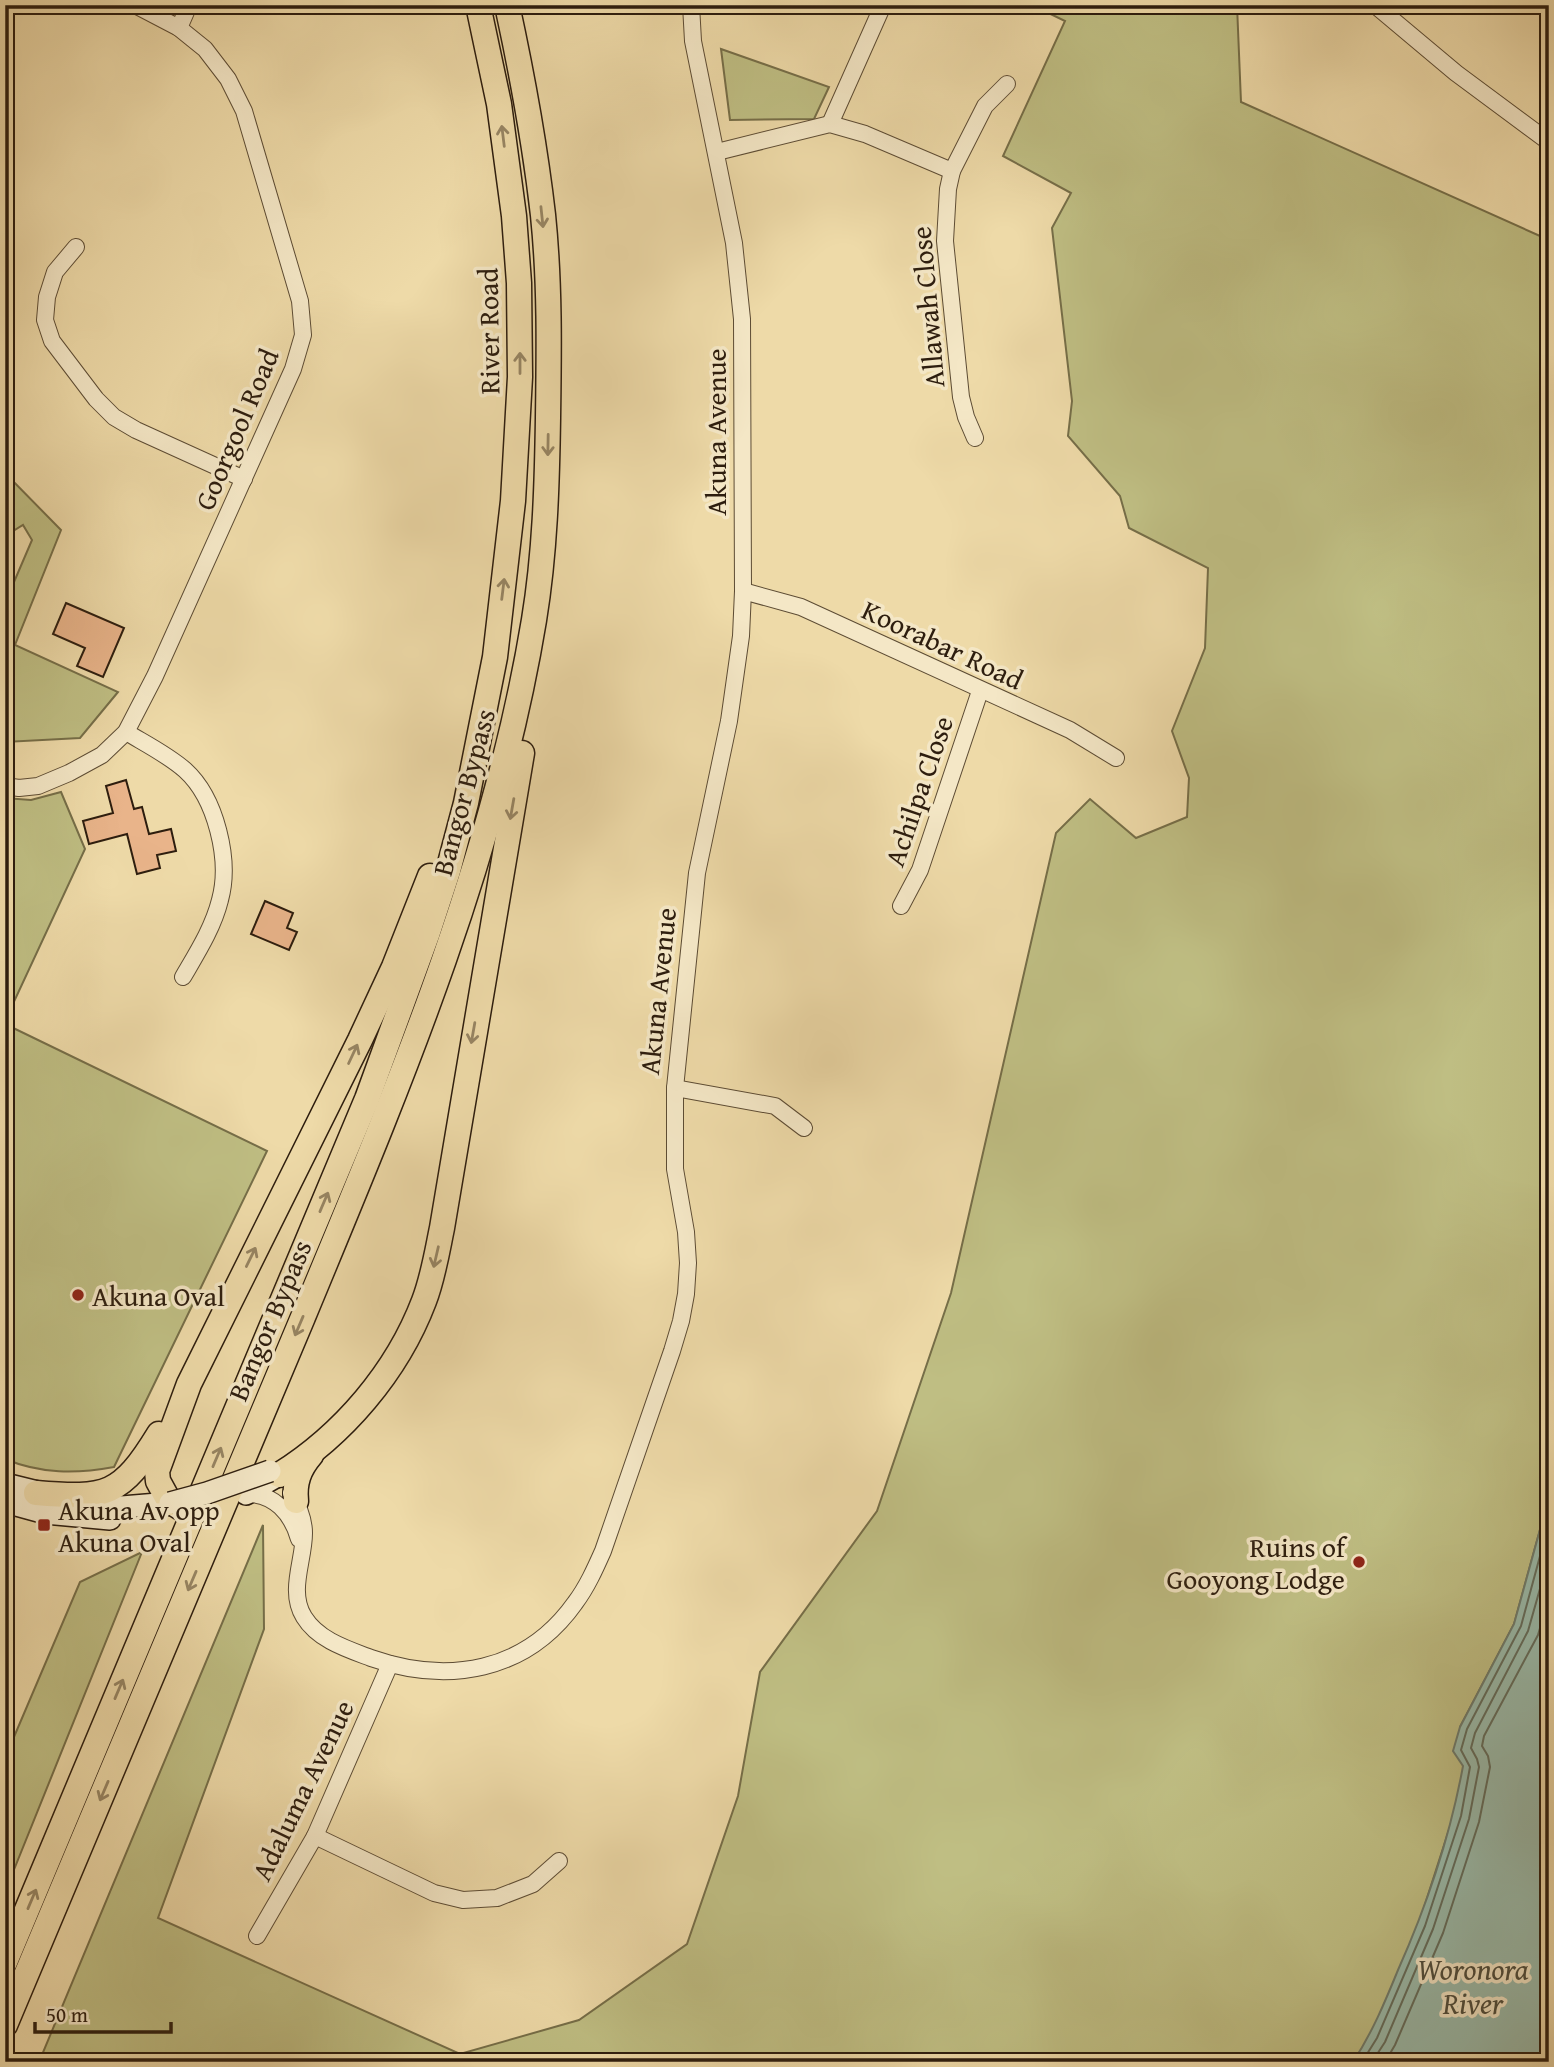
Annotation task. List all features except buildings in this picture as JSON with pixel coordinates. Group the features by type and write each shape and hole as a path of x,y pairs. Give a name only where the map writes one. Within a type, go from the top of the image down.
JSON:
{"main road":[{"name":"River Road","path":"478,5 499,104 514,216 519,283 519,425 495,657"},
{"path":"5,1484 97,1505 164,1506 194,1511 264,1484 316,1449 343,1425 382,1376 418,1316 431,1278 442,1228 529,712 534,620 543,549 548,467 549,310 542,214 522,77 507,5"},
{"name":"Bangor Bypass","path":"5,2025 359,1180 439,976 466,897 500,779 534,620"},
{"path":"164,1506 158,1481 158,1464 189,1384 332,1099 414,920 448,817 495,657"},
{"name":"Bangor Bypass","path":"5,1962 372,1087 448,871 481,733 495,657"},
{"path":"36,1493 91,1494 120,1485 143,1460 189,1384"},
{"path":"296,1502 296,1482 300,1470 316,1449"},
{"path":"5,1502 26,1509 72,1517 113,1519 207,1493 264,1484"}],"street":[{"name":"Goorgool Road","path":"5,786 38,786 69,773 102,755 126,732 155,676 244,479 293,369 303,335 300,301 244,111 228,79 205,49 179,28 135,5"},
{"path":"179,28 189,5"},
{"name":"Akuna Avenue","path":"264,1484 296,1502 303,1525 297,1597 302,1613 320,1634 333,1642 411,1670 432,1672 478,1668 501,1662 521,1652 560,1621 590,1579 607,1541 681,1321 688,1263 686,1232 675,1169 675,1088 698,873 729,721 739,658 743,591 742,319 734,243 694,41 691,5"},
{"path":"830,124 883,5"},
{"path":"1375,5 1456,73 1549,142"},
{"name":"Allawah Close","path":"975,438 961,397 945,241 945,211 952,171 985,106 1007,84"},
{"path":"717,152 830,124 865,134 952,171"},
{"path":"76,247 55,272 47,297 45,320 52,341 114,417 136,430 244,479"},
{"name":"Koorabar Road","path":"743,591 801,607 1070,730 1116,758"},
{"name":"Achilpa Close","path":"901,906 920,870 980,691"},
{"path":"126,732 186,771 211,806 223,851 221,899 204,943 183,978"},
{"path":"675,1088 775,1106 804,1128"},
{"name":"Akuna Avenue","path":"264,1484 294,1525 301,1559"},
{"name":"Adaluma Avenue","path":"257,1936 315,1836 390,1664"},
{"path":"315,1836 434,1893 463,1900 497,1898 533,1884 559,1861"}],"shaded area":[{"path":"1032,5 1237,5 1241,102 1549,240 1549,1497 1514,1624 1460,1727 1464,1766 1454,1814 1419,1923 1371,2035 1353,2062 39,2062 263,1525 264,1629 158,1918 460,2054 579,2020 687,1944 738,1796 760,1672 877,1511 951,1293 1056,833 1090,799 1136,838 1187,817 1189,778 1172,731 1205,648 1208,568 1129,528 1120,496 1068,436 1072,401 1052,228 1071,193 1003,156 1065,21"},
{"path":"721,49 829,87 814,119 730,120"},
{"path":"5,473 61,530 15,645 118,692 80,738 5,742 5,603 32,540 23,525 5,536"},
{"path":"61,792 85,849 5,1021 5,798 31,800"},
{"path":"5,1024 267,1151 114,1467 86,1471 45,1470 5,1459"},
{"path":"142,1552 5,1892 5,1758 80,1582"}],"water":[{"name":"Woronora River","path":"1549,1497 1549,2062 1353,2062 1383,2006 1428,1896 1451,1819 1463,1766 1453,1751 1460,1727 1514,1624"}],"place":[{"name":"Akuna Oval","path":"78,1295"},
{"name":"Akuna Av opp Akuna Oval","path":"44,1525"},
{"name":"Ruins of Gooyong Lodge","path":"1359,1562"}]}
